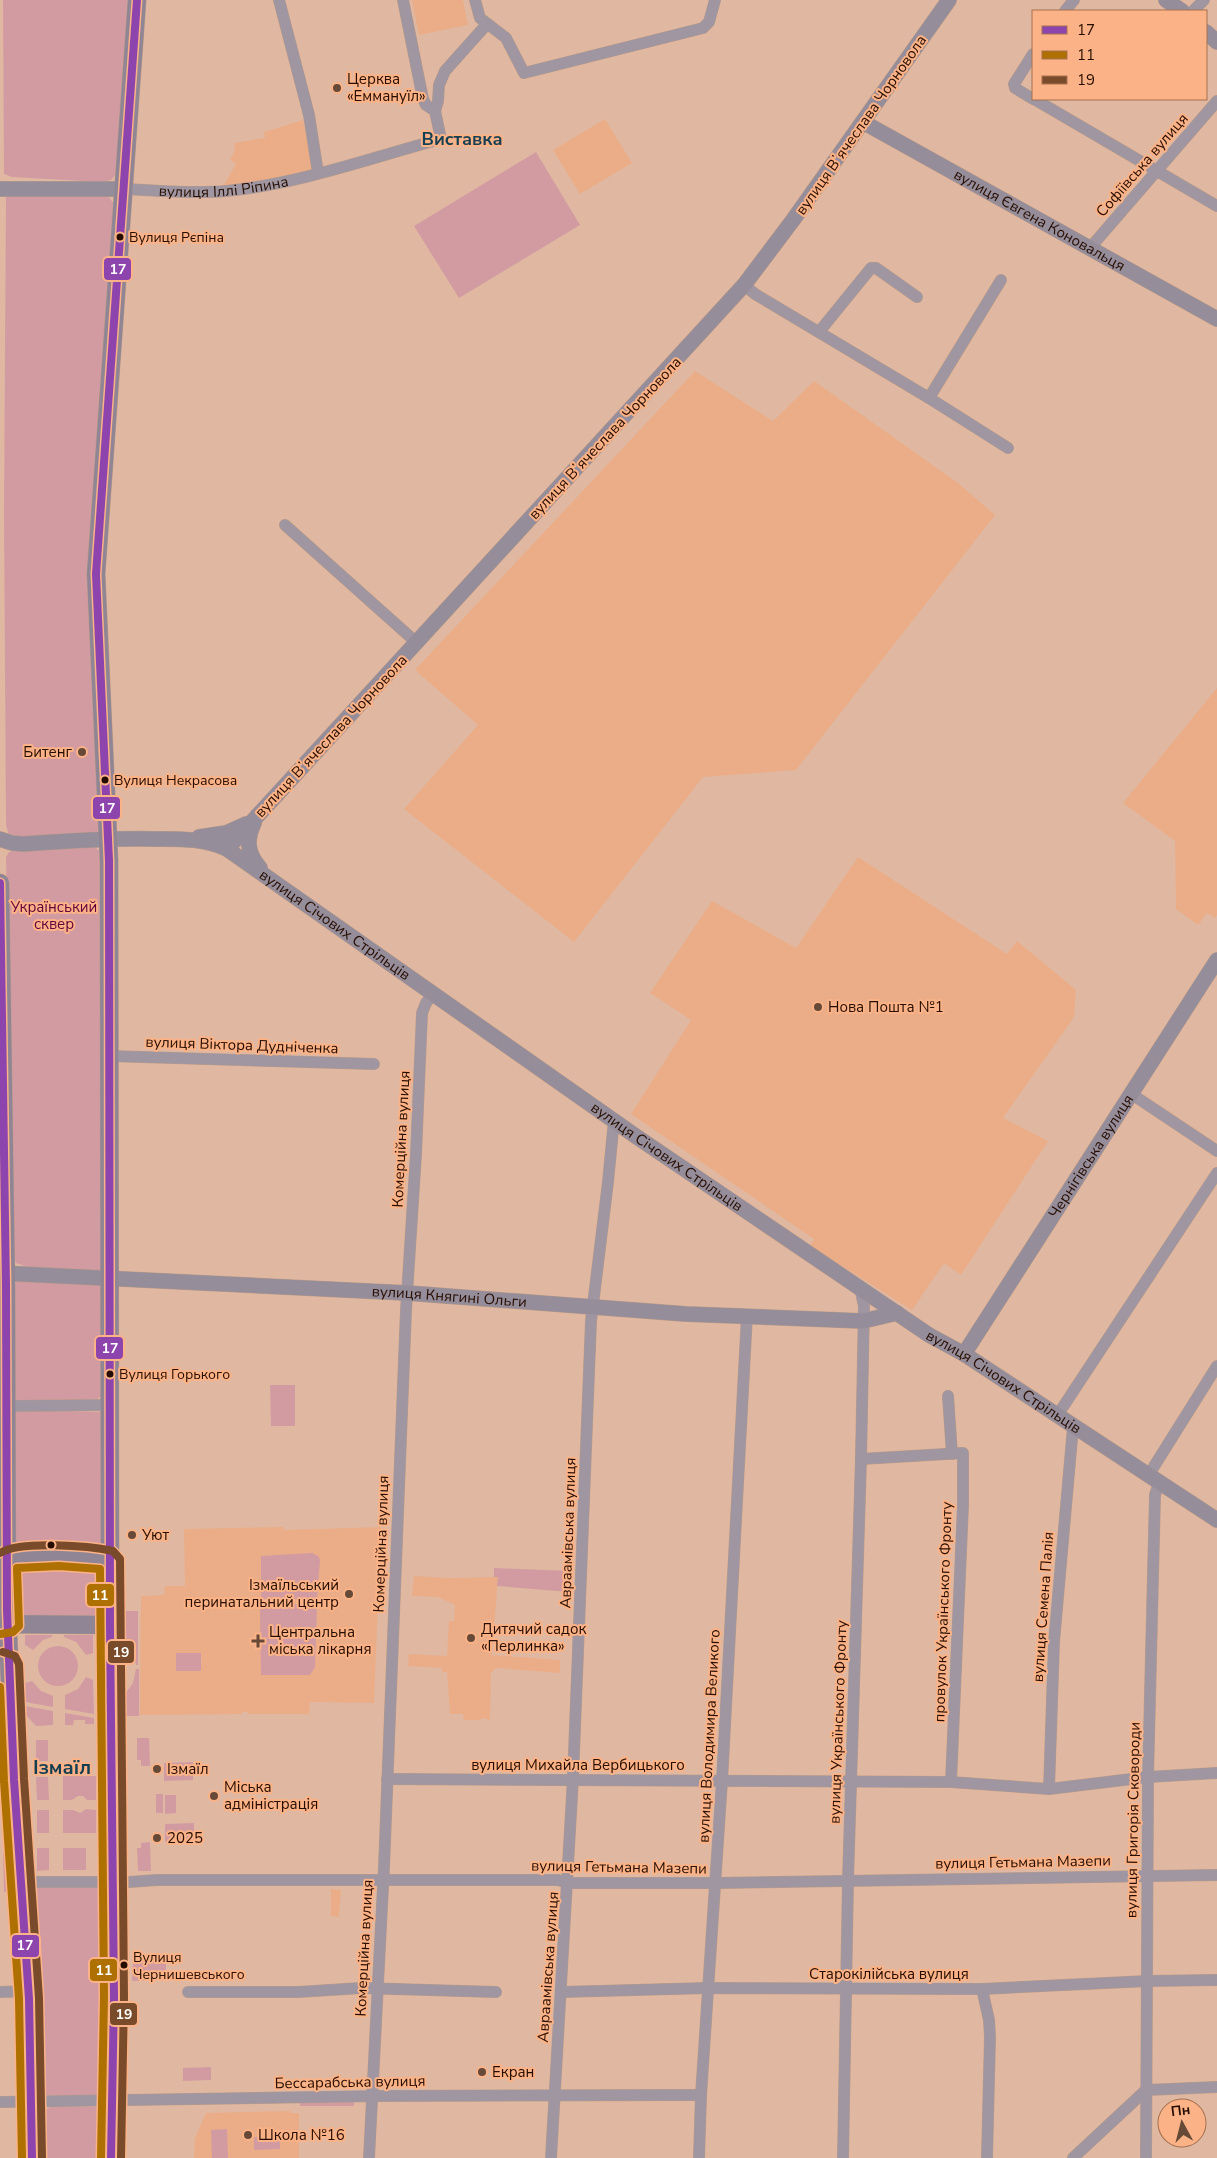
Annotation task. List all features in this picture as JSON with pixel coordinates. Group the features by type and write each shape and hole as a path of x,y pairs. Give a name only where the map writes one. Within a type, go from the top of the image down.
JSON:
{"main road":[{"path":"111,2158 114,1996 110,1625 108,839 96,574 137,0"},
{"path":"0,883 3,1273 7,1406 7,1560 4,1662 29,1992 32,2158"},
{"path":"7,1560 31,1556 98,1558 110,1561"},
{"path":"4,1624 110,1625"}],"street":[{"path":"279,0 309,115 318,173"},
{"path":"403,0 423,99 434,111 438,101 439,85 445,71 486,24"},
{"path":"475,0 480,18 506,38 524,74 703,28 709,22 715,0"},
{"name":"вулиця Вʼячеслава Чорновола","path":"228,849 744,285 949,0"},
{"path":"1066,10 1074,0"},
{"path":"1166,0 1181,10"},
{"path":"1194,10 1204,0"},
{"path":"1207,33 1217,42"},
{"path":"1032,56 1014,84 1015,88 1032,98"},
{"path":"1035,100 1217,206"},
{"name":"Софіївська вулиця","path":"1090,248 1217,101"},
{"name":"вулиця Іллі Ріпина","path":"0,189 225,191 277,182 318,173 441,139 434,111"},
{"name":"вулиця Євгена Коновальця","path":"863,122 1217,319"},
{"path":"819,332 871,268 876,268 917,297"},
{"path":"929,398 1001,280"},
{"path":"744,285 755,294 929,398 1008,448"},
{"path":"285,524 417,642"},
{"path":"185,839 226,833 256,818"},
{"path":"256,818 249,834 249,850 256,864 265,875"},
{"name":"вулиця Січових Стрільців","path":"0,839 12,844 108,839 185,839 211,843 228,849 614,1120 929,1335 964,1354 1217,1520"},
{"name":"Чернігівська вулиця","path":"964,1354 1217,960"},
{"name":"Комерційна вулиця","path":"369,2158 383,1879 407,1293 422,1013 426,1003 433,994"},
{"name":"вулиця Віктора Дудніченка","path":"109,1056 374,1064"},
{"path":"1130,1093 1217,1151"},
{"name":"Авраамівська вулиця","path":"551,2158 568,1883 592,1308 614,1120"},
{"path":"1057,1416 1217,1173"},
{"name":"вулиця Княгині Ольги","path":"3,1273 407,1293 686,1314 863,1321 897,1312"},
{"name":"вулиця Українського Фронту","path":"843,2158 848,1880 864,1306 860,1288"},
{"name":"вулиця Володимира Великого","path":"699,2158 701,2095 716,1883 747,1315"},
{"path":"863,1321 907,1326 929,1335"},
{"name":"вулиця Григорія Сковороди","path":"1146,2158 1148,1981 1146,1875 1154,1480 1215,1372"},
{"path":"861,1459 952,1454 948,1396"},
{"path":"7,1406 110,1405"},
{"name":"вулиця Семена Палія","path":"1048,1789 1054,1642 1073,1427"},
{"name":"провулок Українського Фронту","path":"951,1782 963,1505 963,1453 952,1454"},
{"name":"вулиця Михайла Вербицького","path":"387,1779 573,1778 951,1782 1048,1789 1148,1777 1217,1773"},
{"name":"вулиця Гетьмана Мазепи","path":"21,1882 383,1879 558,1880 568,1883 716,1883 1217,1875"},
{"name":"Старокілійська вулиця","path":"561,1992 708,1988 982,1989 1148,1981 1217,1980"},
{"path":"188,1992 298,1992 378,1988 496,1992"},
{"path":"982,1989 989,2020 990,2037 987,2158"},
{"path":"0,1992 29,1992"},
{"path":"1073,2158 1146,2090 1217,2088"},
{"name":"Бессарабська вулиця","path":"0,2102 371,2096 701,2095"}],"shaded area":[{"path":"412,0 463,0 468,25 419,35"},
{"path":"605,119 632,163 580,194 553,150"},
{"path":"303,120 315,169 270,179 219,187 225,183 236,164 230,160 235,151 234,143 265,138 264,132"},
{"path":"695,371 773,421 814,381 958,483 995,515 796,770 703,777 574,942 404,809 478,725 415,670"},
{"path":"1217,688 1217,915 1215,918 1207,913 1198,925 1176,909 1175,841 1123,803"},
{"path":"858,857 1007,954 1017,941 1076,990 1074,1017 1003,1118 1048,1141 961,1275 944,1263 912,1310 810,1246 814,1239 631,1114 691,1020 650,993 712,901 796,948"},
{"name":"Центральна міська лікарня","path":"283,1527 284,1530 381,1527 374,1703 310,1702 309,1714 248,1714 248,1712 242,1712 242,1714 140,1715 141,1596 164,1595 165,1586 185,1586 184,1529"},
{"name":"Дитячий садок «Перлинка»","path":"414,1576 450,1578 498,1577 492,1655 560,1660 560,1673 496,1668 491,1673 490,1720 482,1718 480,1720 464,1720 463,1714 450,1714 447,1672 442,1672 442,1668 408,1666 409,1654 447,1656 449,1621 454,1621 455,1605 438,1597 412,1596"},
{"path":"331,1889 341,1890 339,1917 331,1916"},
{"name":"Школа №16","path":"290,2111 290,2113 299,2113 299,2158 194,2158 195,2138 206,2113"}],"green space":[{"path":"3,0 132,0 117,173 111,180 101,182 12,177 4,174"},
{"path":"536,152 580,225 459,298 414,226"},
{"path":"6,194 108,196 115,205 90,551 100,828 97,832 15,839 9,836 6,825 4,512"},
{"name":"Український сквер","path":"94,847 101,852 102,1272 30,1268 16,1263 13,1255 6,857 9,852 15,850"},
{"path":"17,1281 101,1285 103,1395 94,1401 19,1401 15,1399 14,1285"},
{"path":"270,1385 295,1385 295,1426 271,1426"},
{"path":"18,1410 103,1412 102,1551 19,1550 15,1546 14,1414"},
{"path":"312,1553 318,1556 320,1560 317,1599 261,1599 261,1556"},
{"path":"29,1565 97,1568 102,1574 103,1612 95,1616 16,1615 14,1577 20,1569"},
{"path":"494,1568 570,1571 569,1592 497,1586 498,1577 494,1577"},
{"path":"264,1604 313,1604 317,1606 315,1667 310,1675 261,1675 260,1610"},
{"path":"125,1611 138,1611 138,1665 136,1665 133,1652 125,1641"},
{"path":"120,1612 121,1716 117,1716 118,1613"},
{"path":"25,1635 52,1635 52,1637 43,1640 33,1650 25,1645"},
{"path":"64,1635 93,1635 93,1653 86,1655 76,1642 64,1637"},
{"path":"54,1646 62,1646 69,1649 75,1655 78,1666 75,1677 69,1683 62,1686 54,1686 47,1683 41,1677 38,1670 38,1662 41,1655 47,1649"},
{"path":"176,1653 201,1653 201,1671 176,1671"},
{"path":"136,1669 139,1669 139,1716 125,1716 125,1694 133,1683"},
{"path":"86,1677 93,1680 94,1714 65,1709 65,1695 78,1689"},
{"path":"32,1681 41,1691 53,1696 53,1707 25,1702 25,1683"},
{"path":"25,1706 53,1711 53,1725 36,1726 25,1714"},
{"path":"65,1713 94,1718 94,1724 85,1724 85,1720 74,1720 73,1725 65,1725"},
{"path":"137,1738 149,1738 150,1766 141,1766 141,1760 137,1760"},
{"path":"36,1740 48,1740 48,1761 36,1761"},
{"path":"193,1762 193,1780 164,1781 164,1763"},
{"path":"63,1776 96,1776 96,1800 87,1800 83,1796 78,1796 72,1800 63,1800"},
{"path":"36,1777 48,1777 49,1800 37,1800"},
{"path":"156,1794 163,1794 163,1813 156,1813"},
{"path":"165,1795 176,1795 176,1813 165,1814"},
{"path":"86,1809 96,1810 96,1833 63,1833 63,1810 73,1810 80,1813"},
{"path":"37,1810 49,1810 49,1833 37,1833"},
{"path":"194,1823 194,1841 165,1842 165,1824"},
{"path":"150,1842 151,1871 138,1871 137,1848 141,1848 141,1843"},
{"path":"37,1848 49,1848 49,1870 37,1871"},
{"path":"63,1848 86,1848 86,1870 63,1870"},
{"path":"6,1852 6,1864 12,1885 9,1891 4,1892 3,1853"},
{"path":"34,1887 101,1887 103,1891 105,2085 96,2095 46,2095 40,2092 39,2089 31,1890"},
{"path":"133,1960 166,1960 166,1980 132,1981"},
{"path":"211,2067 211,2080 183,2081 183,2068"},
{"path":"354,2101 354,2106 300,2106 300,2102"},
{"path":"51,2107 99,2107 103,2111 104,2158 40,2158 40,2117 44,2110"},
{"path":"227,2129 228,2158 212,2158 211,2130"},
{"path":"254,2137 280,2137 280,2149 254,2150"}],"transit line":[{"name":"17","path":"111,2158 114,1997 110,1625 109,861 96,574 137,0"},
{"name":"17","path":"0,883 6,1286 7,1610 14,1780 29,1999 32,2158"},
{"name":"19","path":"0,1553 23,1546 55,1545 113,1551 120,1559 124,1997 121,2158"},
{"name":"11","path":"1,1634 13,1632 19,1626 17,1568 59,1566 100,1569 104,1997 101,2158"},
{"name":"19","path":"3,1652 15,1656 19,1664 24,1779 39,1998 42,2158"},
{"name":"11","path":"0,1687 4,1781 19,1999 22,2158"}],"place":[{"name":"Церква «Еммануїл»","path":"337,88"},
{"name":"Вулиця Рєпіна","path":"120,237"},
{"name":"Битенг","path":"82,752"},
{"name":"Вулиця Некрасова","path":"105,780"},
{"name":"Нова Пошта №1","path":"818,1007"},
{"name":"Вулиця Горького","path":"110,1374"},
{"name":"Уют","path":"132,1535"},
{"name":"Ізмаїльський перинатальний центр","path":"349,1594"},
{"name":"Дитячий садок «Перлинка»","path":"471,1638"},
{"name":"Центральна міська лікарня","path":"258,1641"},
{"name":"Ізмаїл","path":"157,1769"},
{"name":"Міська адміністрація","path":"214,1796"},
{"name":"2025","path":"157,1838"},
{"name":"Вулиця Чернишевського","path":"124,1965"},
{"name":"Екран","path":"482,2072"},
{"name":"Школа №16","path":"248,2135"}],"district":[{"name":"Виставка","path":"462,139"},
{"name":"Ізмаїл","path":"62,1767"}]}
